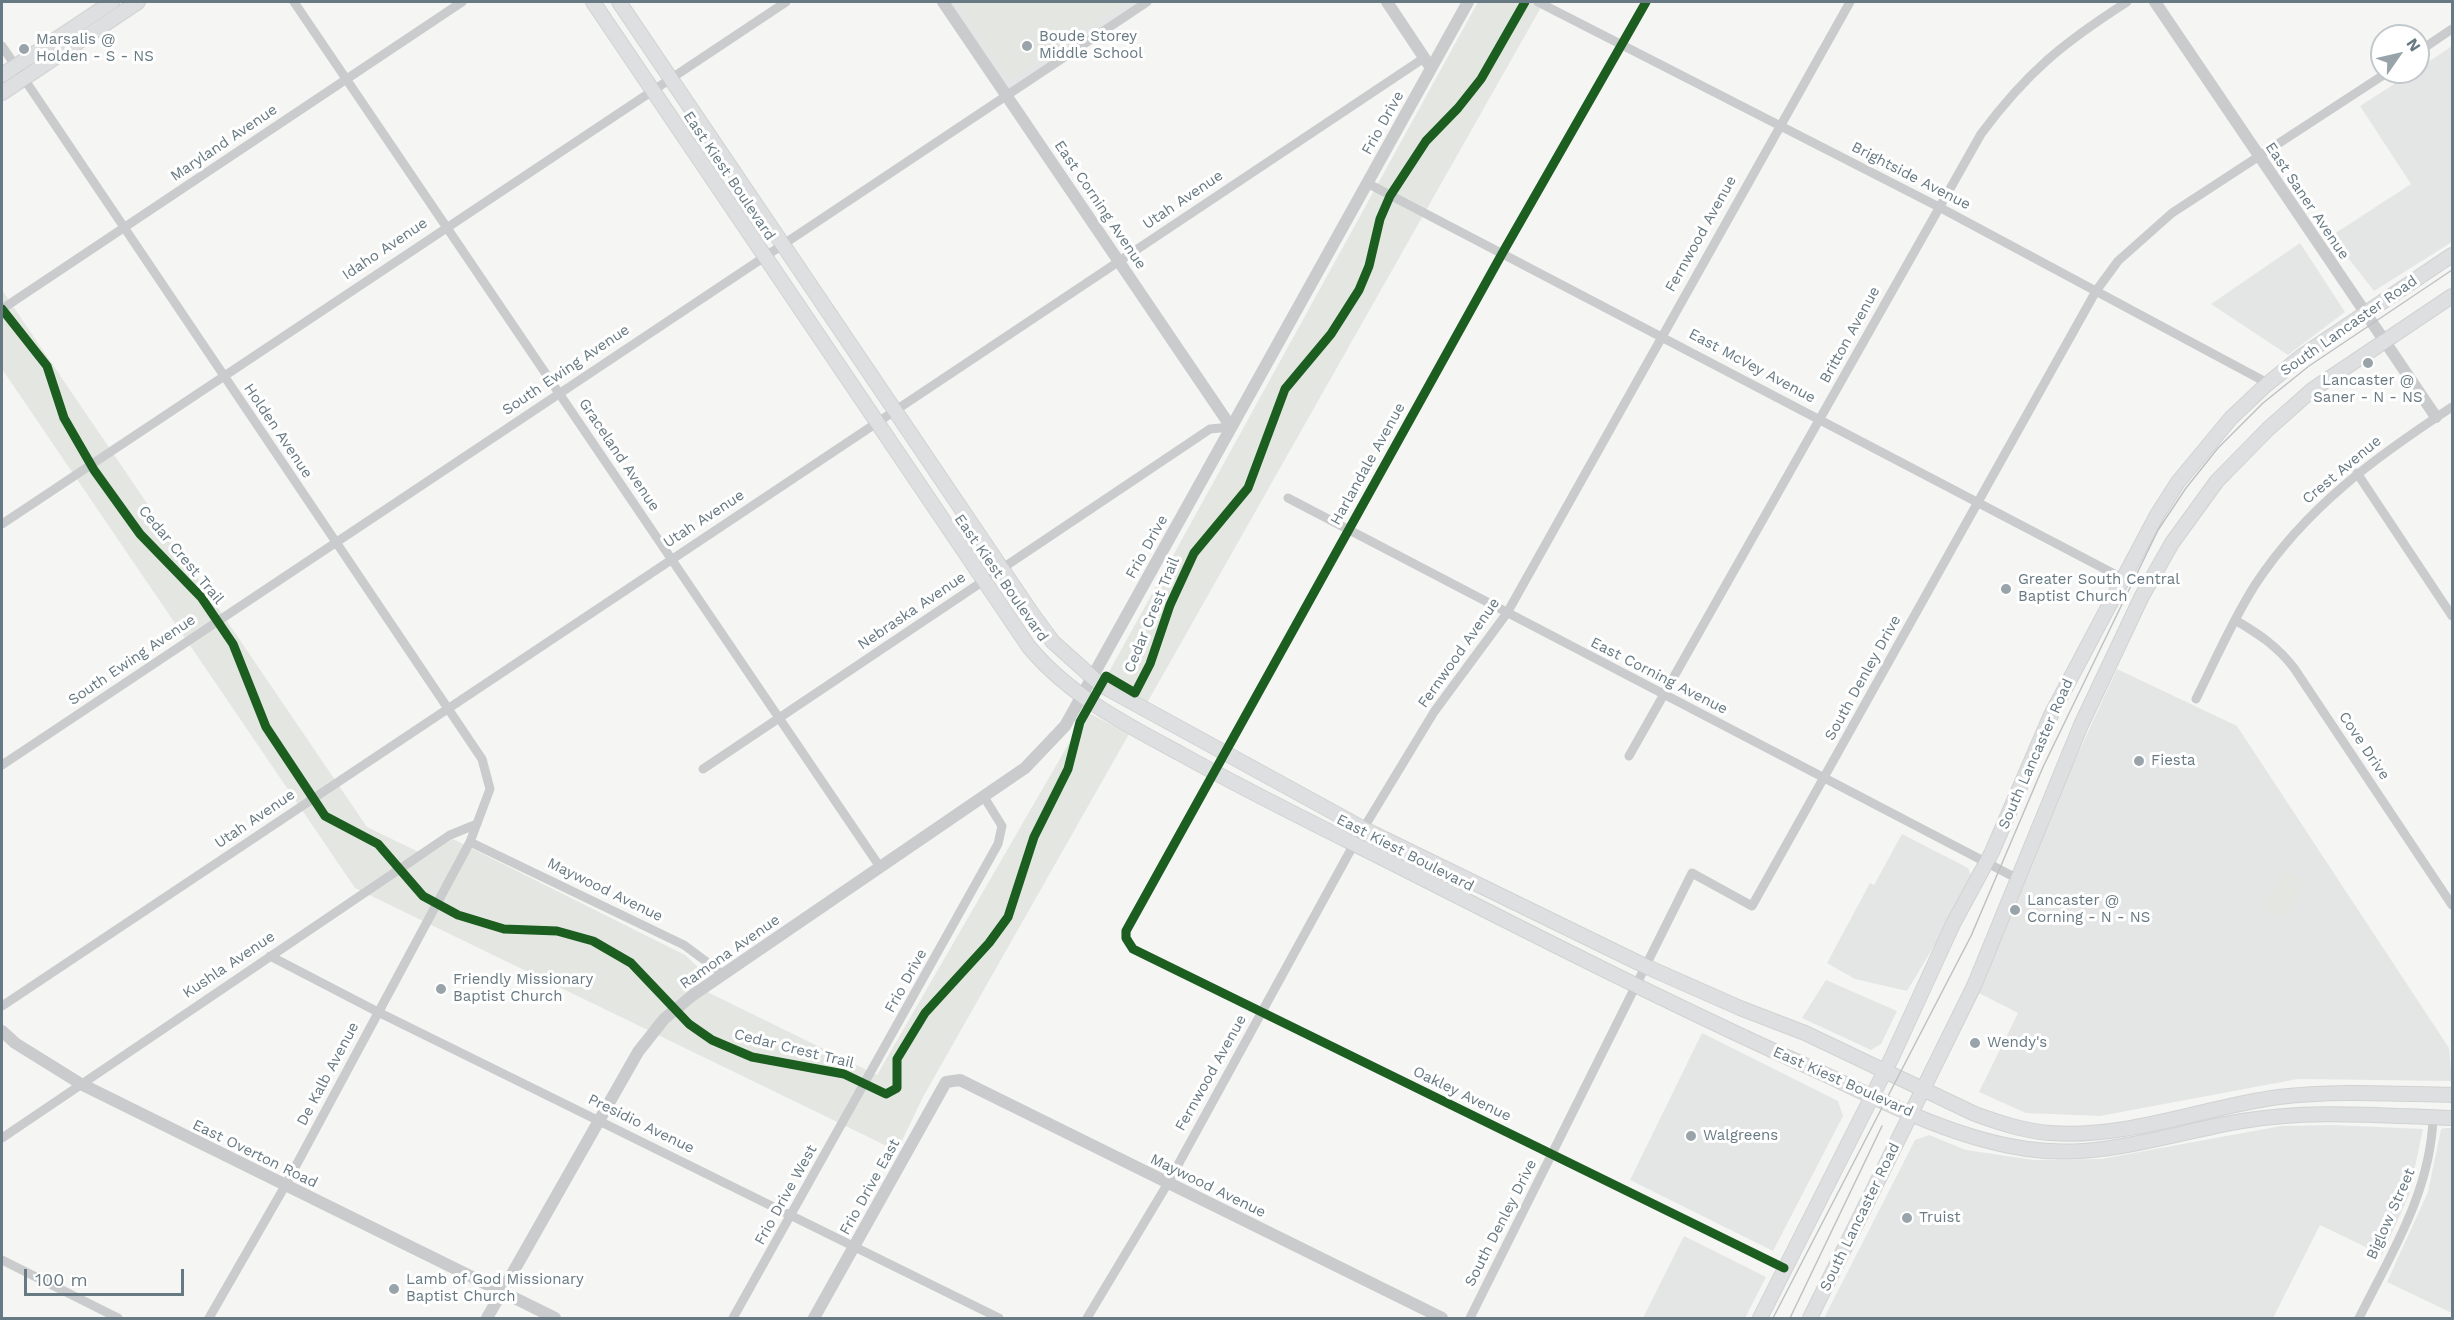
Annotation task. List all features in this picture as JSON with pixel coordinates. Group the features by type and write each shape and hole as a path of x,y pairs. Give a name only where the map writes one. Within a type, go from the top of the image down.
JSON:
{"main road":[{"path":"2,75 112,2"},
{"path":"2,93 138,2"},
{"name":"East Kiest Boulevard","path":"593,2 1035,654 1081,696 1112,717 1213,772 1636,986 1911,1113 1989,1142 2033,1150 2085,1152 2114,1149 2243,1121 2334,1113 2452,1118"},
{"name":"East Kiest Boulevard","path":"619,2 1053,642 1091,678 1116,694 1364,829 1645,966 1740,1008 1789,1026 1997,1122 2049,1133 2103,1132 2280,1097 2335,1094 2452,1095"},
{"name":"South Lancaster Road","path":"1760,1318 1885,1070 1953,924 1986,864 2051,715 2122,578 2178,482 2231,418 2266,385 2302,356 2452,255"},
{"name":"South Lancaster Road","path":"1810,1318 1974,986 2081,724 2142,596 2172,543 2217,482 2268,429 2312,390 2452,296"},
{"path":"2433,1117 2434,1095"}],"street":[{"name":"Graceland Avenue","path":"294,2 880,867"},
{"name":"Maryland Avenue","path":"2,309 462,2"},
{"name":"Idaho Avenue","path":"2,524 786,2"},
{"name":"East Corning Avenue","path":"943,2 1231,427"},
{"name":"South Ewing Avenue","path":"2,765 1147,2"},
{"path":"1387,2 1427,63"},
{"name":"Frio Drive","path":"865,1085 998,844 1002,826 984,797 1044,751 1065,726 1367,183 1427,63 1468,2"},
{"name":"Brightside Avenue","path":"1538,2 1939,207 2260,379 2266,385"},
{"name":"Harlandale Avenue","path":"1129,944 1126,931 1213,772 1503,252 1646,2"},
{"name":"Fernwood Avenue","path":"1087,1318 1168,1184 1354,843 1434,712 1507,613 1850,2"},
{"name":"Britton Avenue","path":"1629,756 1981,134 2027,77 2078,34 2127,2"},
{"name":"East Saner Avenue","path":"2155,2 2436,417"},
{"path":"2430,44 2452,29"},
{"name":"Holden Avenue","path":"2,46 482,759 488,774 490,789 470,842"},
{"name":"Utah Avenue","path":"2,1006 1119,260 1427,63"},
{"name":"South Denley Drive","path":"1470,1318 1692,873 1752,906 2096,291 2118,261 2144,235 2181,207 2370,84"},
{"name":"East McVey Avenue","path":"1367,183 1503,252 2122,578"},
{"name":"Crest Avenue","path":"2196,699 2254,587 2314,510 2357,473 2452,406"},
{"name":"Nebraska Avenue","path":"703,770 1210,429 1231,427"},
{"path":"2357,473 2452,616"},
{"name":"East Corning Avenue","path":"1288,498 1664,697 2018,879"},
{"name":"Cove Drive","path":"2235,620 2262,635 2278,648 2294,668 2452,905"},
{"name":"Ramona Avenue","path":"487,1318 598,1119 650,1035 693,994 984,797"},
{"name":"Kushla Avenue","path":"2,1138 450,835 477,824"},
{"name":"Maywood Avenue","path":"470,842 684,945 723,974"},
{"name":"De Kalb Avenue","path":"209,1318 285,1186 470,842"},
{"name":"Oakley Avenue","path":"1129,944 1261,1012 1784,1268"},
{"name":"Presidio Avenue","path":"270,956 378,1012 999,1318"},
{"name":"East Overton Road","path":"2,1031 41,1060 81,1084 555,1318"},
{"name":"Maywood Avenue","path":"960,1080 1442,1318"},
{"name":"Frio Drive East","path":"814,1318 946,1082 960,1080"},
{"name":"Frio Drive West","path":"733,1318 865,1085"},
{"name":"Biglow Street","path":"2359,1318 2416,1202 2432,1145 2433,1117"},
{"path":"2,1260 118,1318"}],"shaded area":[{"name":"Boude Storey Middle School","path":"944,2 1147,2 1007,95"},
{"name":"Boude Storey Middle School","path":"958,2 1125,2 1013,77 1008,76"},
{"path":"1478,2 1544,2 1147,703 1105,679"},
{"path":"2452,46 2452,242 2374,291 2331,236 2411,184 2360,106 2394,84 2430,84 2430,61"},
{"path":"2300,243 2345,312 2288,355 2211,304"},
{"path":"2,290 367,827 427,856 453,839 685,955 705,974 691,984 877,1075 1087,712 1129,734 923,1097 897,1151 355,888 2,369"},
{"path":"2117,669 2237,726 2449,1048 2452,1081 2298,1079 2100,1116 2026,1113 1979,1092 2018,1013 1975,991 2053,808"},
{"path":"1902,834 1968,868 1971,875 1948,923 1907,991 1855,979 1827,963 1870,883 1874,885"},
{"path":"2283,870 2304,881 2286,917 2265,906"},
{"path":"1826,980 1897,1011 1881,1044 1871,1050 1802,1018"},
{"path":"1702,1033 1838,1101 1843,1116 1773,1251 1630,1180"},
{"path":"2332,1125 2423,1129 2409,1195 2382,1255 2320,1225 2273,1318 1824,1318 1915,1140 1929,1135 1966,1150 2034,1160 2101,1159 2281,1126"},
{"path":"2452,1128 2452,1313 2387,1282 2428,1192 2441,1129"},
{"path":"1684,1236 1766,1277 1745,1318 1643,1318"}],"tram line":[{"path":"1773,1318 1971,936 2043,767 2158,530 2186,488 2218,448 2263,403 2309,366 2452,270"},
{"path":"1790,1318 1882,1126"}],"cycle path":[{"name":"Cedar Crest Trail","path":"2,309 47,366 64,418 94,470 140,534 201,597 233,644 266,727 325,816 378,844 423,896 458,915 504,929 557,931 593,941 631,963 689,1024 712,1040 752,1057 844,1074 886,1094 897,1088 897,1059 925,1013 989,943 1008,917 1034,837 1068,769 1080,722 1106,676 1135,693 1150,664 1170,605 1194,553 1248,488 1285,389 1331,334 1359,290 1369,266 1380,219 1390,196 1426,141 1458,108 1481,79 1525,2"},
{"path":"1646,2 1503,252 1126,931 1126,938 1133,949 1784,1268"}],"place":[{"name":"Boude Storey Middle School","path":"1027,46"},
{"name":"Marsalis @ Holden - S - NS","path":"24,49"},
{"name":"Lancaster @ Saner - N - NS","path":"2368,363"},
{"name":"Greater South Central Baptist Church","path":"2006,589"},
{"name":"Fiesta","path":"2139,761"},
{"name":"Lancaster @ Corning - N - NS","path":"2015,910"},
{"name":"Friendly Missionary Baptist Church","path":"441,989"},
{"name":"Wendy's","path":"1975,1043"},
{"name":"Walgreens","path":"1691,1136"},
{"name":"Truist","path":"1907,1218"},
{"name":"Lamb of God Missionary Baptist Church","path":"394,1289"}]}
